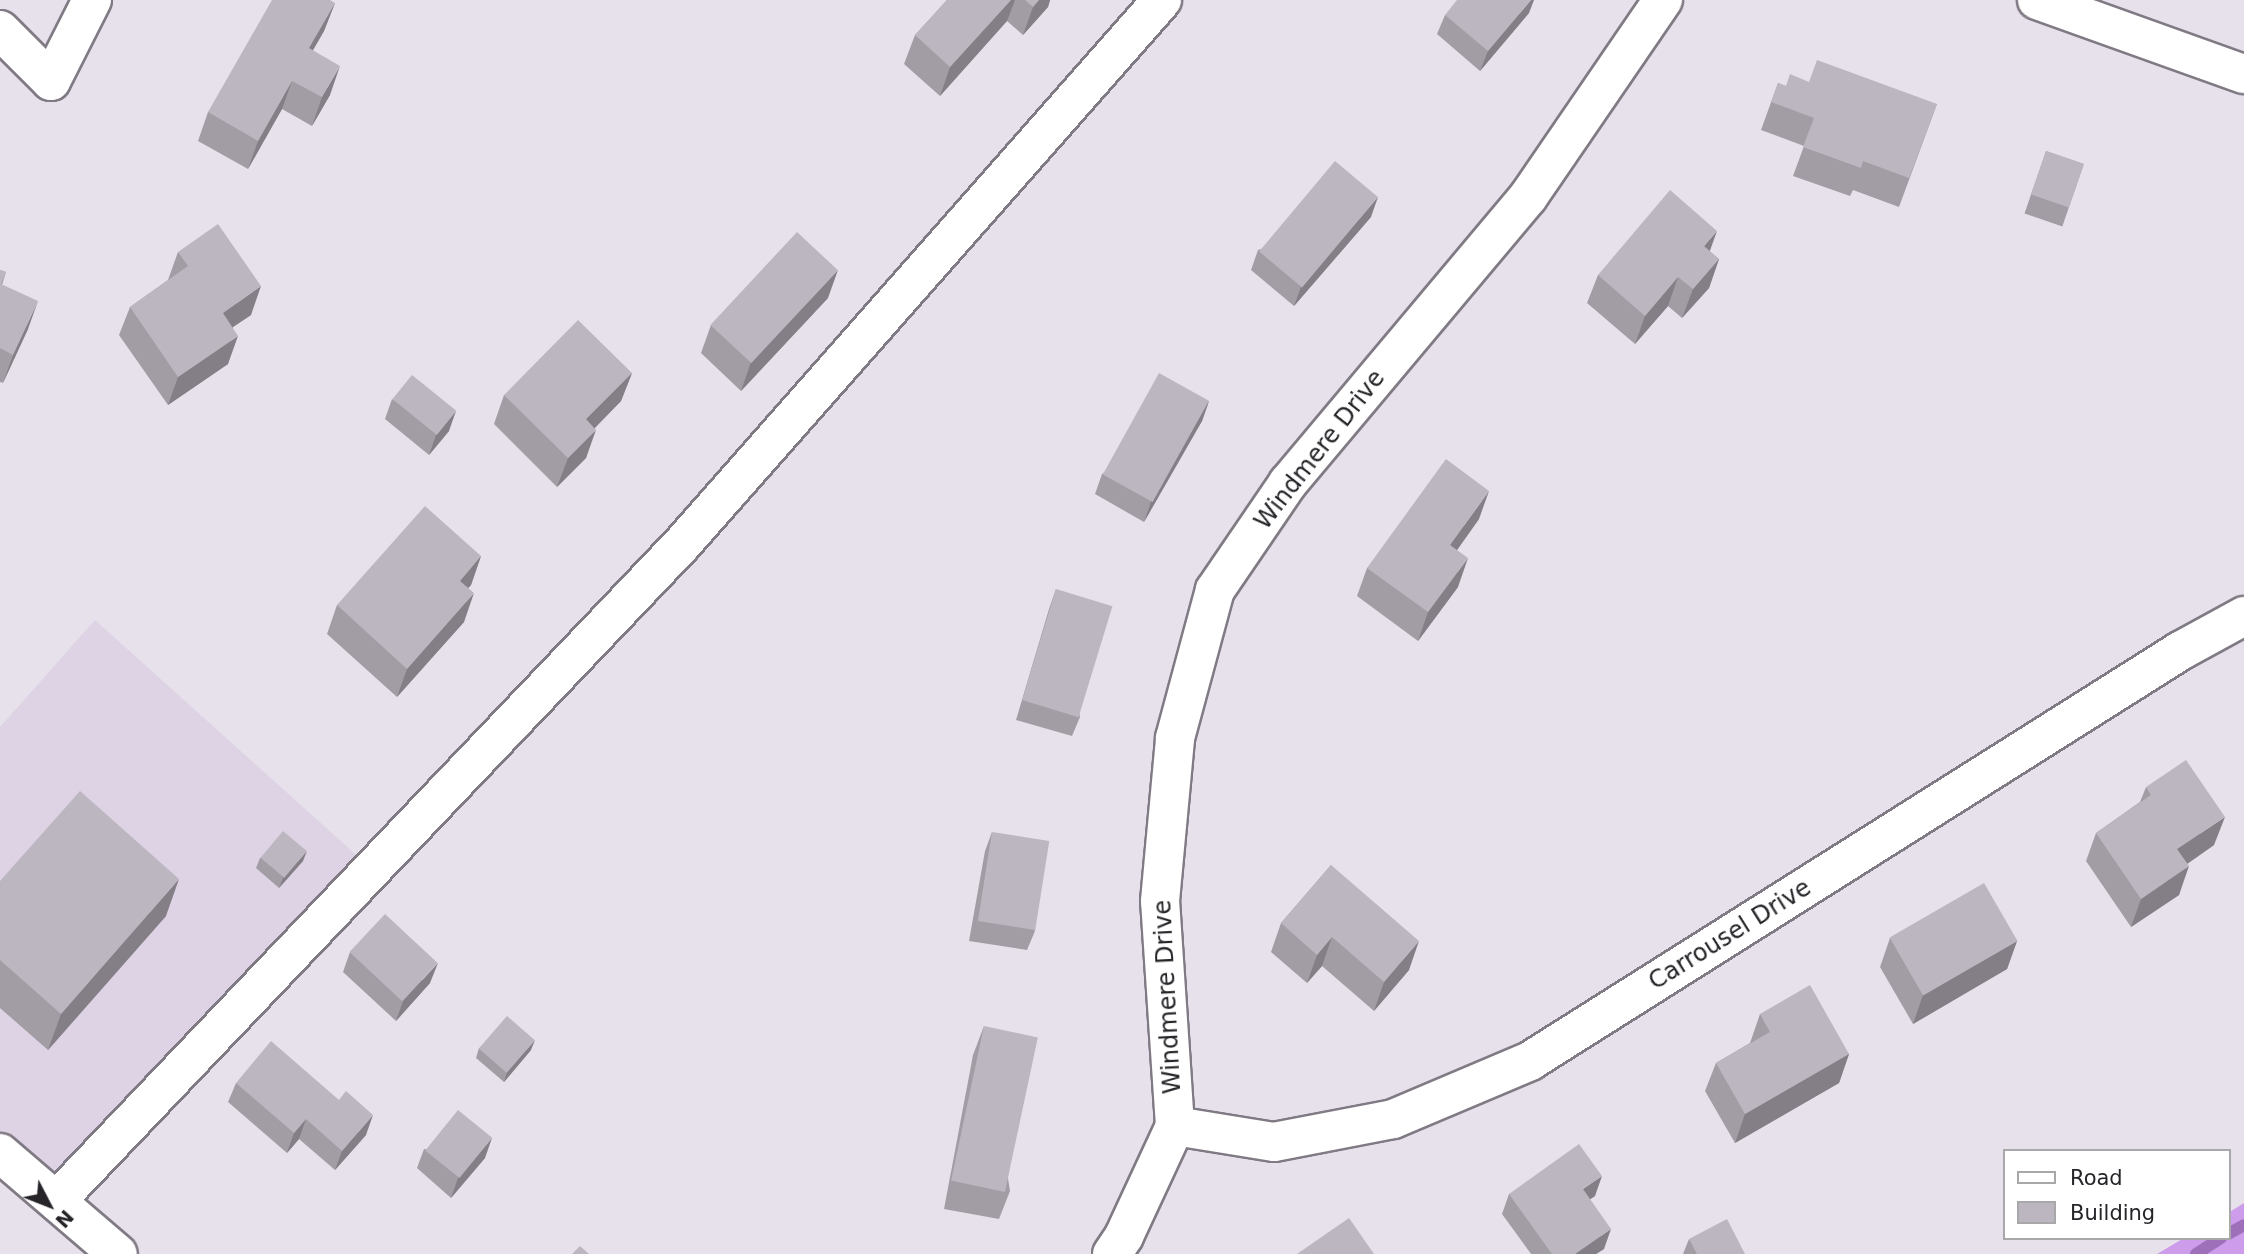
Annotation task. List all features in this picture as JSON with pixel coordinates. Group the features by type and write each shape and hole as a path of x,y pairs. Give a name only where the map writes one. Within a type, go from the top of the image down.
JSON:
{"street":[{"path":"0,30 51,81 92,0"},
{"path":"56,1201 683,543 1162,0"},
{"name":"Windmere Drive","path":"1112,1254 1124,1236 1175,1126 1160,901 1175,738 1215,590 1288,483 1528,198 1663,0"},
{"path":"2037,0 2244,74"},
{"name":"Carrousel Drive","path":"1175,1126 1274,1142 1393,1119 1530,1062 2168,659 2244,616"},
{"path":"0,1153 118,1254"}],"shaded area":[{"path":"95,620 373,870 56,1201 0,1153 0,727"},
{"path":"2244,1203 2244,1254 2157,1254 2181,1240 2230,1240 2230,1212"}],"building":[{"path":"272,0 330,0 335,3 309,48 340,66 322,97 292,81 258,141 208,112"},
{"path":"947,0 1011,0 950,67 915,35"},
{"path":"1025,0 1039,0 1033,7"},
{"path":"1457,0 1531,0 1488,51 1445,15"},
{"path":"1817,60 1937,104 1909,178 1863,161 1861,168 1803,147 1814,118 1771,102 1778,83 1786,86 1790,74 1809,82"},
{"path":"2046,151 2084,164 2069,208 2031,194"},
{"path":"1335,161 1378,197 1302,287 1259,251"},
{"path":"1670,190 1717,231 1704,246 1719,259 1693,289 1678,277 1645,316 1598,275"},
{"path":"218,224 261,286 223,313 238,336 178,377 130,307 188,266 178,252"},
{"path":"797,232 838,270 751,363 710,325"},
{"path":"0,270 6,272 1,284 38,301 13,355 0,348"},
{"path":"578,320 632,373 586,419 596,430 568,458 504,395"},
{"path":"1159,373 1209,401 1153,502 1103,474"},
{"path":"412,375 456,411 437,435 392,399"},
{"path":"1446,459 1489,491 1450,545 1468,558 1428,612 1367,568"},
{"path":"425,506 481,556 460,581 474,593 407,669 337,605"},
{"path":"1056,589 1112,606 1079,717 1022,700"},
{"path":"2186,760 2225,817 2177,849 2189,866 2141,899 2096,833 2151,795 2146,787"},
{"path":"80,791 179,879 61,1014 0,960 0,881"},
{"path":"283,831 307,851 284,878 261,858"},
{"path":"992,832 1049,841 1035,930 978,921"},
{"path":"1331,865 1419,941 1384,982 1332,937 1317,955 1281,923"},
{"path":"1984,883 2018,941 1923,996 1890,938"},
{"path":"385,914 438,963 402,1001 350,952"},
{"path":"1810,985 1849,1054 1745,1114 1716,1063 1770,1032 1760,1014"},
{"path":"507,1016 535,1040 507,1073 479,1048"},
{"path":"984,1026 1038,1037 1005,1192 951,1181"},
{"path":"271,1041 339,1100 346,1091 373,1115 342,1151 306,1119 294,1133 236,1083"},
{"path":"458,1110 492,1138 459,1178 425,1150"},
{"path":"1579,1144 1602,1176 1583,1189 1611,1229 1575,1254 1552,1254 1509,1194"},
{"path":"1349,1218 1374,1254 1297,1254"},
{"path":"1727,1219 1745,1254 1697,1254 1689,1239"},
{"path":"580,1246 589,1254 572,1254"}],"waterway":[{"path":"2230,1233 2244,1225"},
{"path":"2196,1254 2218,1240"}]}
